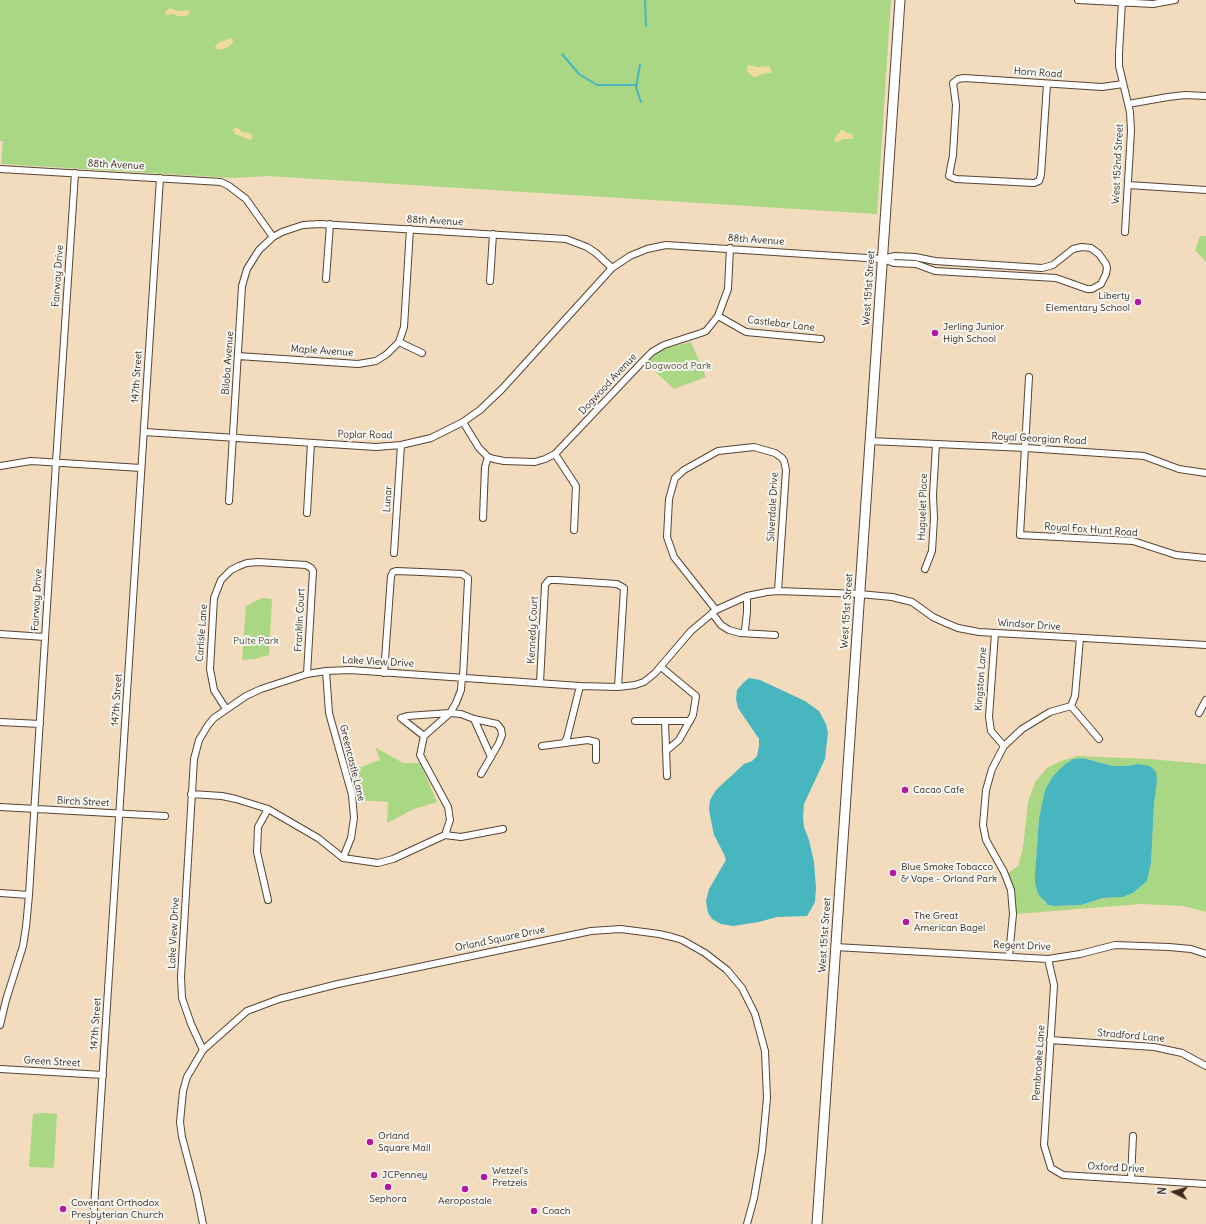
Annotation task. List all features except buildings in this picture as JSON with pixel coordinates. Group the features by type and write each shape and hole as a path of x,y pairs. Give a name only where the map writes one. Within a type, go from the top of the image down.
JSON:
{"street":[{"name":"West 151st Street","path":"817,1224 900,0"},
{"path":"1078,0 1153,4 1175,0"},
{"name":"West 152nd Street","path":"1122,2 1119,66 1128,104 1131,131 1125,232"},
{"name":"Horn Road","path":"1047,84 1041,175 1039,181 1034,183 956,179 949,176 953,155 956,104 953,83 958,79 964,78 1102,87 1123,84"},
{"path":"1128,104 1176,96 1206,96"},
{"name":"88th Avenue","path":"0,169 214,181 230,186 246,199 273,237 303,225 330,224 570,240 587,247 596,253 612,268 634,254 647,249 666,245 882,259 894,263 916,264 935,271 1056,278 1087,289 1092,289 1101,284 1107,268 1099,254 1091,248 1082,247 1073,249 1053,265 1042,268 935,261 915,257 895,256 882,259"},
{"name":"Fairway Drive","path":"0,1025 22,946 26,927 29,895 75,173"},
{"name":"147th Street","path":"93,1224 160,178"},
{"path":"1128,185 1206,190"},
{"path":"326,279 330,224"},
{"path":"410,229 405,319 399,342 422,353"},
{"path":"490,281 493,234"},
{"name":"Biloba Avenue","path":"229,501 241,311 240,295 244,279 252,260 259,250 273,237"},
{"name":"Dogwood Avenue","path":"488,457 504,461 529,462 540,461 555,454 652,352 664,345 688,339 706,331 718,316 728,289 730,248"},
{"name":"Poplar Road","path":"144,432 376,447 401,445 431,438 463,422 480,410 502,389 612,268"},
{"name":"Castlebar Lane","path":"718,316 746,332 821,339"},
{"name":"Maple Avenue","path":"238,356 363,363 372,362 381,358 399,342"},
{"path":"1026,448 1028,377"},
{"path":"463,422 479,448 488,457 485,467 482,518"},
{"name":"Royal Georgian Road","path":"869,441 1026,448 1144,456 1179,469 1206,473"},
{"path":"307,513 311,443"},
{"name":"Huguelet Place","path":"925,569 932,551 934,518 932,495 936,444"},
{"name":"Lunar","path":"394,553 401,445"},
{"name":"Silverdale Drive","path":"714,612 674,557 667,536 669,499 676,478 684,470 718,451 754,447 775,453 784,461 786,470 778,591"},
{"name":"Royal Fox Hunt Road","path":"1026,448 1020,535 1134,541 1176,555 1206,558"},
{"path":"555,454 576,486 574,530"},
{"path":"0,466 19,462 56,462 141,468"},
{"name":"Carlisle Lane","path":"226,709 214,690 210,669 214,598 221,580 231,570 248,563 258,562 306,565 311,568"},
{"name":"Franklin Court","path":"307,674 313,571 311,568"},
{"path":"384,673 391,576 393,572 465,575 468,580 460,695 450,713 424,736 420,755 448,807 450,820 445,835"},
{"name":"Kennedy Court","path":"540,683 545,585 549,580 617,584 622,586 624,592 618,687"},
{"name":"Lake View Drive","path":"203,1050 190,1024 182,998 181,977 191,794 194,760 199,740 214,718 226,709 246,696 261,689 307,674 326,671 350,670 580,686 618,687 635,685 649,679 661,668 691,631 714,612 747,596 778,591 859,594"},
{"name":"Windsor Drive","path":"859,594 892,597 912,602 934,617 967,630 994,633 1206,645"},
{"path":"743,633 745,630 747,612 747,596"},
{"path":"714,612 721,625 729,630 743,633 774,635"},
{"name":"Kingston Lane","path":"994,633 989,717 991,731 1004,746"},
{"path":"0,634 45,637"},
{"path":"1071,706 1075,696 1080,638"},
{"path":"661,668 696,696 693,715 690,721 679,740 666,751"},
{"name":"Greencastle Lane","path":"326,671 329,713 352,795 354,818 351,838 343,858"},
{"path":"564,743 580,686"},
{"path":"1199,713 1206,700"},
{"path":"1009,956 1013,914 1011,890 1004,872 986,840 983,825 986,790 992,769 1004,746 1022,729 1050,712 1071,706"},
{"path":"1071,706 1098,739"},
{"path":"424,736 401,718 407,716 450,713 461,714 474,719 497,724 501,729 501,739 481,774"},
{"path":"474,719 491,756"},
{"path":"635,721 690,721"},
{"path":"665,721 667,776"},
{"path":"0,722 40,724"},
{"path":"542,746 588,740 596,742 596,760"},
{"path":"191,794 222,796 268,809 318,838 343,858 378,863 393,859 445,835 461,837 503,829"},
{"name":"Birch Street","path":"0,807 165,816"},
{"path":"268,809 258,827 257,852 268,900"},
{"path":"0,893 29,895"},
{"name":"Orland Square Drive","path":"202,1224 197,1194 182,1137 180,1122 183,1091 187,1078 203,1050 247,1011 279,999 322,988 597,930 627,929 672,937 682,940 701,951 727,970 742,988 755,1014 762,1038 767,1078 766,1121 756,1187 747,1224"},
{"name":"Regent Drive","path":"835,947 1048,958 1080,954 1114,945 1191,949 1206,954"},
{"name":"Pembrooke Lane","path":"1048,958 1054,985 1044,1145 1051,1168"},
{"name":"Stradford Lane","path":"1050,1040 1154,1047 1182,1053 1206,1066"},
{"name":"Green Street","path":"0,1069 103,1075"},
{"path":"1131,1179 1133,1136"},
{"name":"Oxford Drive","path":"1051,1168 1063,1175 1206,1184"}],"green space":[{"path":"0,0 891,0 877,214 268,176 233,178 1,164 3,141 0,141"},
{"path":"1200,236 1206,236 1206,262 1195,250"},
{"name":"Dogwood Park","path":"691,342 706,377 674,389 646,363 657,353 667,348"},
{"name":"Pulte Park","path":"262,598 272,599 269,655 255,659 242,660 246,606"},
{"path":"375,747 403,763 420,763 437,802 414,809 387,823 388,802 357,800 350,771 380,760"},
{"path":"1077,756 1150,759 1206,764 1206,912 1183,906 1141,904 1016,914 1015,897 1008,873 1018,866 1023,848 1028,802 1035,782 1047,768 1061,761","holes":["1084,758 1113,766 1138,764 1157,781 1154,804 1151,863 1147,881 1133,893 1123,897 1103,898 1081,905 1048,905 1044,902 1035,875 1039,818 1053,776 1073,759"]},
{"path":"33,1114 57,1114 54,1168 29,1167"}],"sand":[{"path":"169,8 179,11 189,10 190,12 187,16 178,16 173,14 166,15 165,12"},
{"path":"231,38 233,40 232,44 221,50 216,49 215,47 218,43"},
{"path":"749,65 758,67 769,66 772,71 755,78 747,71 747,67"},
{"path":"238,128 243,132 251,133 253,138 250,140 235,134 233,130"},
{"path":"841,130 853,134 852,139 844,139 836,143 834,139"}],"water":[{"path":"749,678 760,680 805,701 819,711 826,724 828,733 825,759 804,804 803,817 804,827 809,840 814,862 816,888 815,902 807,916 777,917 759,922 733,926 721,924 712,919 708,913 706,901 709,889 726,860 714,835 709,810 710,800 716,790 744,764 752,761 757,756 759,739 738,708 736,699 737,690"},
{"path":"1083,758 1113,766 1138,764 1150,766 1156,772 1157,781 1154,804 1151,863 1147,881 1133,893 1123,897 1103,898 1081,905 1048,905 1038,894 1035,883 1039,818 1045,790 1053,776 1064,765 1073,759"}],"waterway":[{"path":"645,0 646,26"},
{"path":"562,54 579,74 597,85 637,85"},
{"path":"640,65 636,87 641,102"}],"place":[{"name":"Liberty Elementary School","path":"1138,302"},
{"name":"Jerling Junior High School","path":"935,333"},
{"name":"Cacao Cafe","path":"905,790"},
{"name":"Blue Smoke Tobacco & Vape - Orland Park","path":"893,873"},
{"name":"The Great American Bagel","path":"906,922"},
{"name":"Orland Square Mall","path":"370,1142"},
{"name":"JCPenney","path":"374,1175"},
{"name":"Wetzel's Pretzels","path":"484,1177"},
{"name":"Sephora","path":"388,1187"},
{"name":"Aeropostale","path":"465,1189"},
{"name":"Covenant Orthodox Presbyterian Church","path":"63,1209"},
{"name":"Coach","path":"534,1211"}]}
